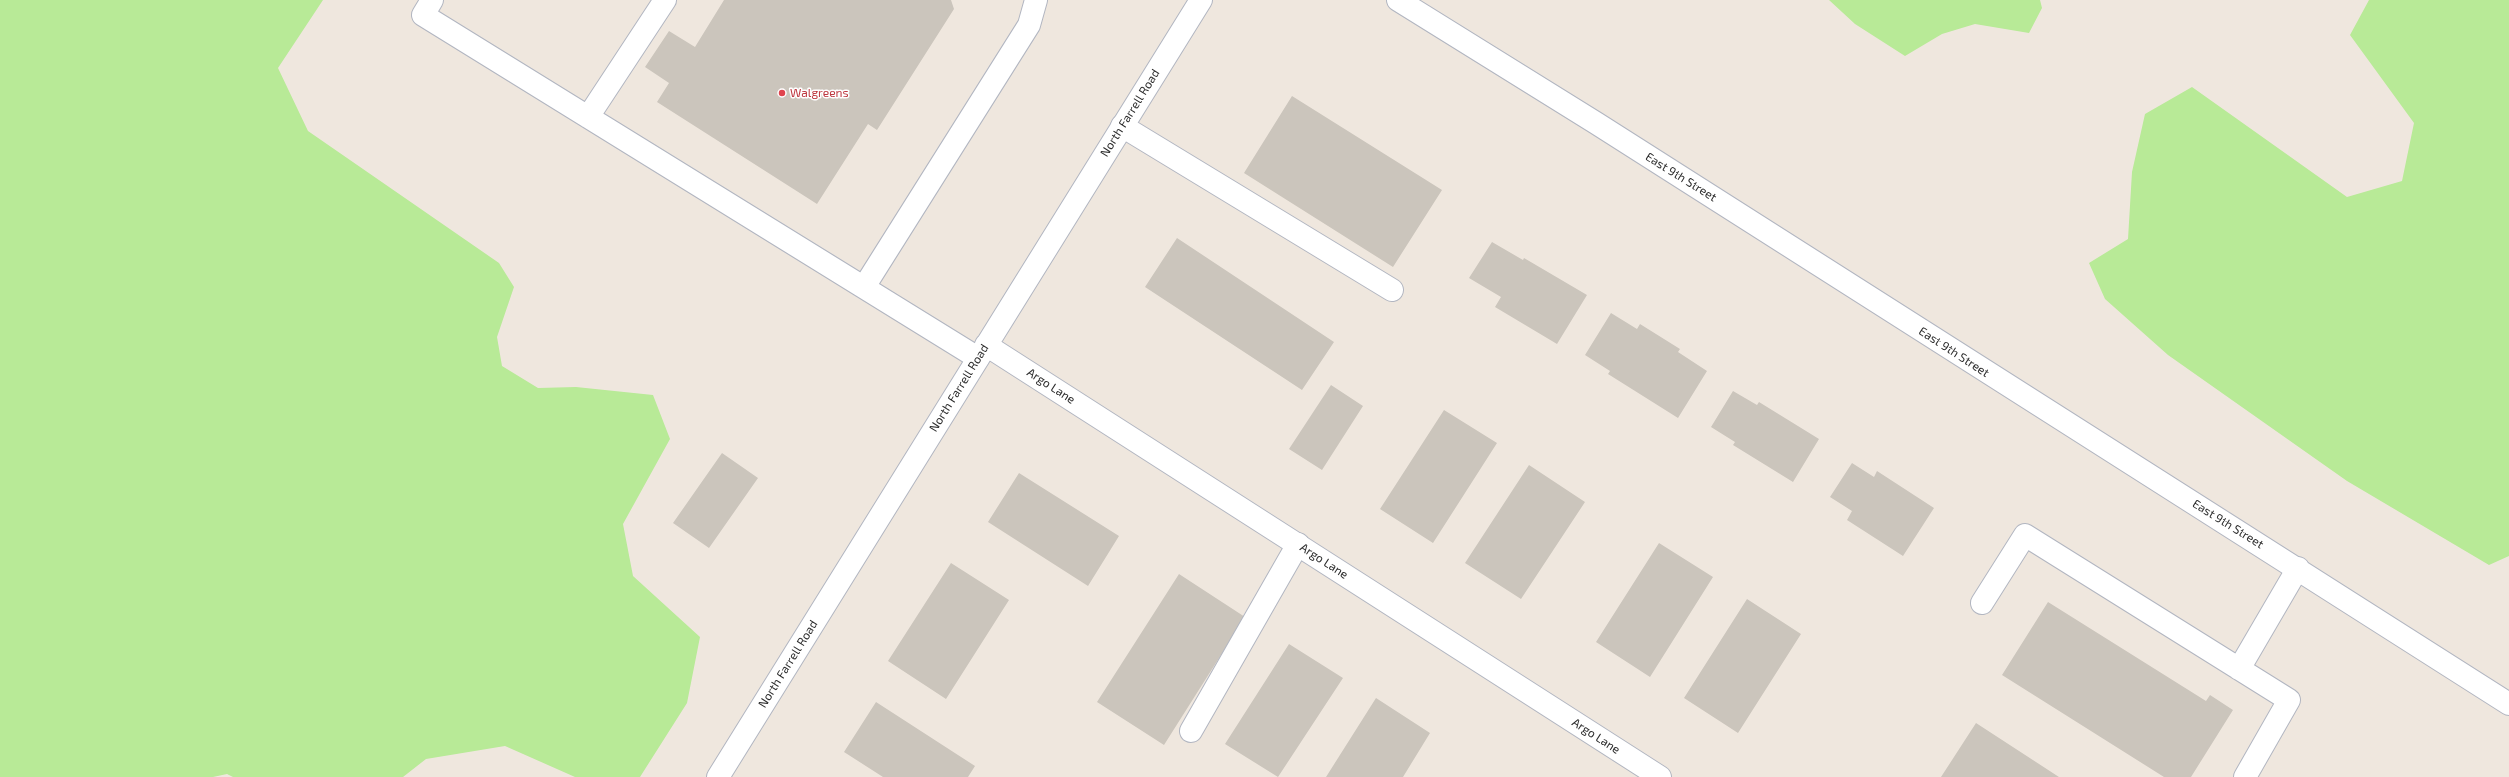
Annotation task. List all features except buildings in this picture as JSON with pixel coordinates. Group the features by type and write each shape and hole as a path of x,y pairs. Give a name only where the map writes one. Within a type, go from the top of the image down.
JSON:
{"street":[{"name":"Argo Lane","path":"432,0 423,15 864,287 982,351 1298,544 1660,777"},
{"path":"588,117 665,0"},
{"path":"864,287 1029,25 1036,0"},
{"name":"North Farrell Road","path":"718,777 1201,0"},
{"name":"East 9th Street","path":"1398,0 2298,568 2509,704"},
{"path":"1122,126 1392,290"},
{"path":"1982,603 2025,535 2289,700 2245,777"},
{"path":"1191,731 1298,544"},
{"path":"2239,669 2298,568"}],"green space":[{"path":"0,0 323,0 278,68 308,131 499,263 514,287 497,337 502,366 538,388 576,387 653,395 670,439 623,524 633,576 700,637 687,703 640,777 575,777 505,746 426,759 403,777 233,777 227,774 213,777 0,777"},
{"path":"1829,0 2040,0 2042,8 2029,33 1975,24 1942,34 1905,56 1855,24"},
{"path":"2369,0 2509,0 2509,556 2489,565 2347,481 2168,355 2105,299 2089,263 2128,239 2132,172 2145,114 2192,87 2347,197 2402,181 2414,123 2350,35"}],"place":[{"name":"Walgreens","path":"782,93"}]}
